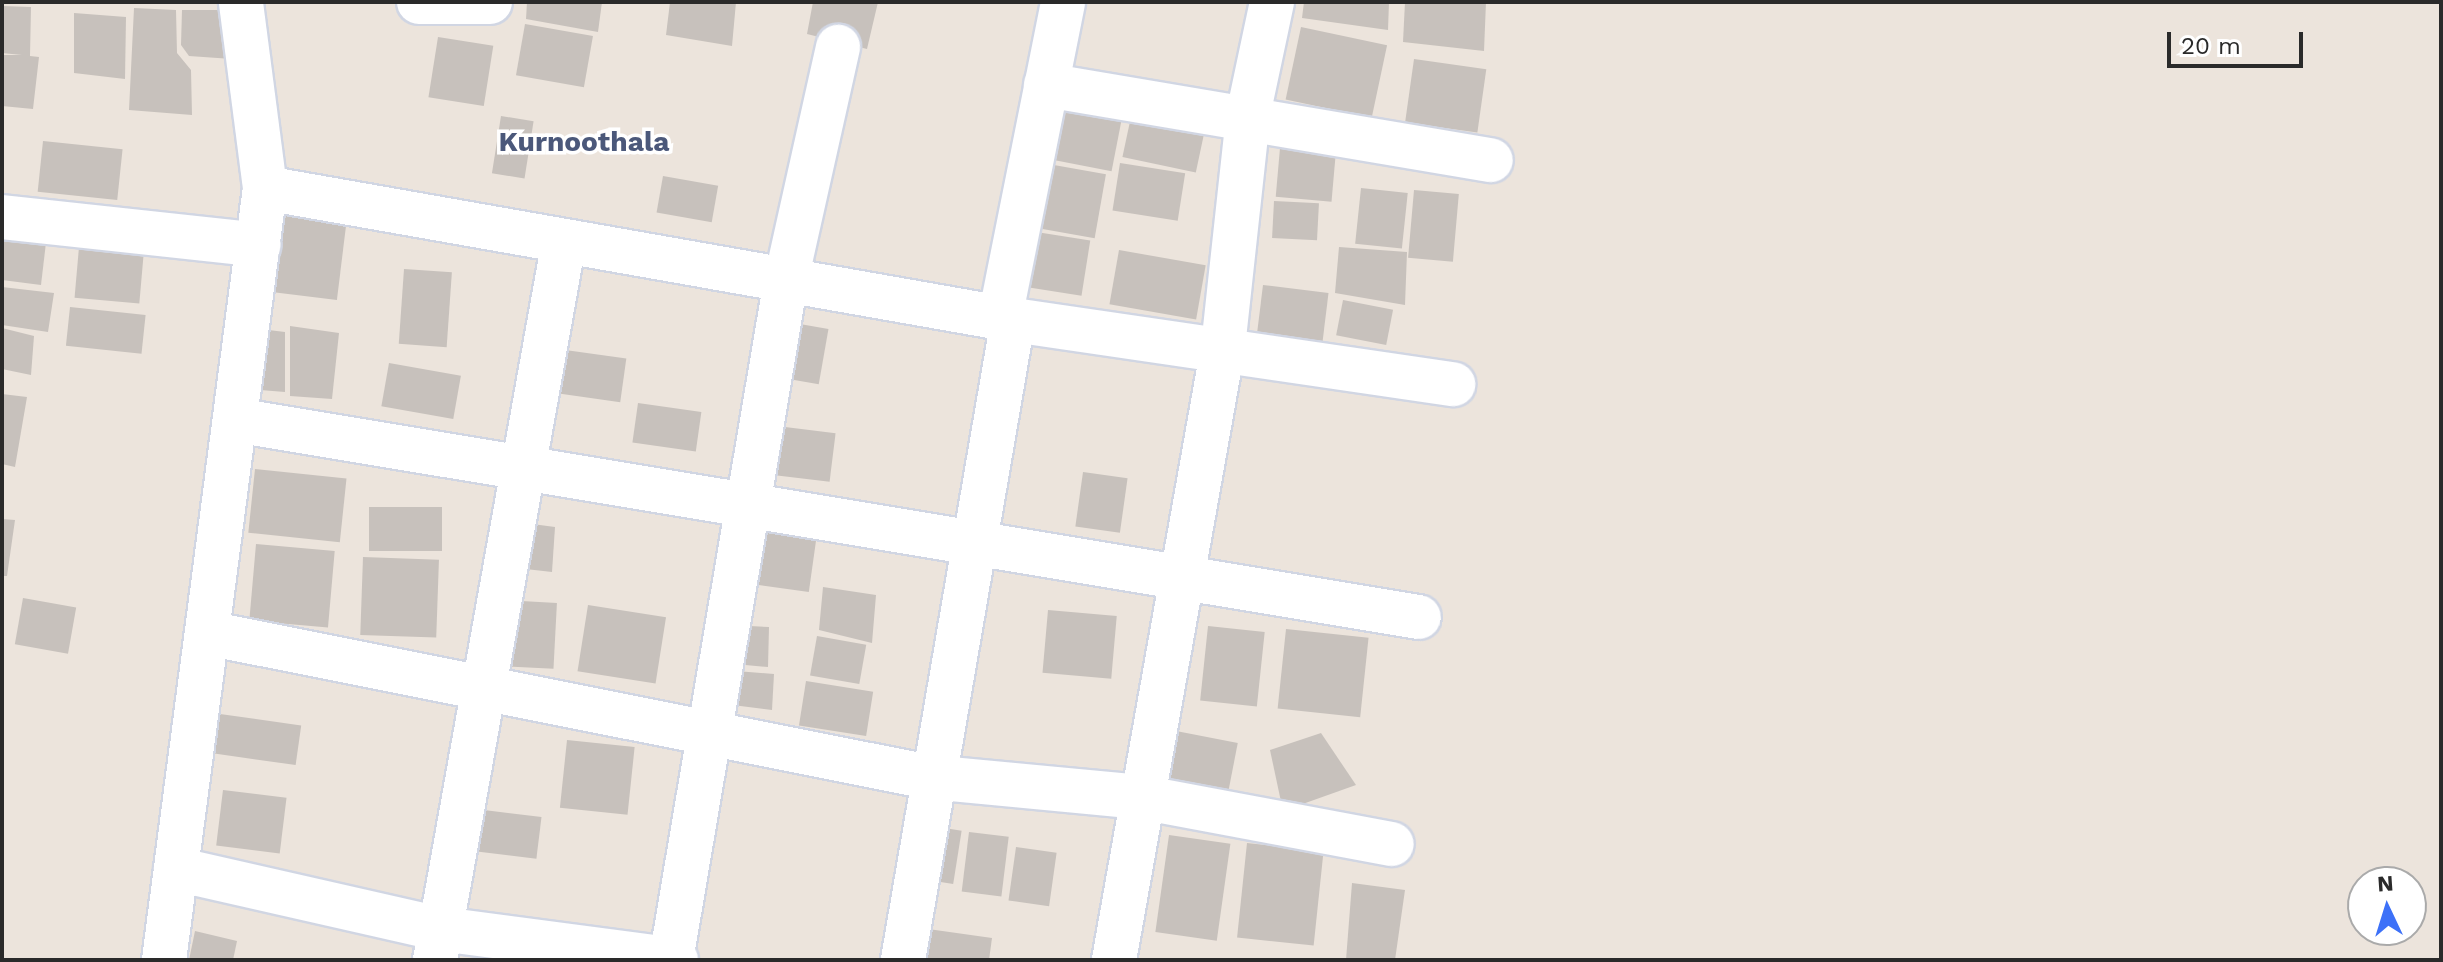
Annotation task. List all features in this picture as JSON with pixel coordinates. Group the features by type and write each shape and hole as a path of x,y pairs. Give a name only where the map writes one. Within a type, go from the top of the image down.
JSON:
{"street":[{"path":"164,960 265,188 241,2"},
{"path":"419,2 490,2"},
{"path":"903,960 929,777 973,548 1006,319 1063,2"},
{"path":"1114,960 1140,797 1185,578 1223,347 1248,115 1272,2"},
{"path":"176,869 438,944 673,960 706,732 745,504 786,280 838,47"},
{"path":"1046,85 1248,115 1491,160"},
{"path":"265,188 1006,319 1223,347 1453,384"},
{"path":"2,217 258,245"},
{"path":"438,944 478,691 564,241"},
{"path":"235,420 745,504 973,548 1185,578 1419,617"},
{"path":"207,633 478,691 706,732 929,777 1140,797 1392,844"}],"building":[{"path":"527,2 602,2 598,32 526,19"},
{"path":"670,2 736,2 732,46 666,35"},
{"path":"813,2 878,2 867,49 807,34"},
{"path":"1304,2 1389,2 1388,30 1302,18"},
{"path":"1405,2 1486,2 1484,51 1403,42"},
{"path":"2,6 31,7 30,56 39,57 33,109 2,106 2,55 22,55 2,53"},
{"path":"134,8 176,10 177,53 191,70 192,115 129,110"},
{"path":"182,10 235,10 232,59 189,56 181,45"},
{"path":"74,13 126,17 125,79 74,73"},
{"path":"525,24 593,36 584,87 516,75"},
{"path":"1301,27 1387,45 1372,118 1286,99"},
{"path":"438,37 493,46 484,106 428,97"},
{"path":"1414,59 1486,69 1477,133 1405,122"},
{"path":"1049,95 1124,110 1112,171 1037,157"},
{"path":"1132,112 1205,128 1196,173 1122,157"},
{"path":"501,116 534,121 525,178 492,173"},
{"path":"43,141 123,149 117,200 38,192"},
{"path":"1280,148 1336,153 1332,202 1276,197"},
{"path":"1037,162 1106,174 1095,238 1026,226"},
{"path":"1120,163 1185,173 1178,221 1112,210"},
{"path":"663,176 718,186 712,222 657,212"},
{"path":"1361,188 1408,193 1402,249 1355,244"},
{"path":"1414,190 1459,194 1453,262 1408,258"},
{"path":"1274,201 1319,203 1317,240 1272,238"},
{"path":"269,213 346,223 337,300 259,290"},
{"path":"2,228 47,234 41,285 2,280"},
{"path":"1030,231 1090,241 1081,296 1021,286"},
{"path":"79,247 144,253 139,303 75,298"},
{"path":"1339,247 1407,252 1405,305 1335,293"},
{"path":"1119,250 1206,265 1196,319 1109,304"},
{"path":"404,269 452,272 447,347 399,344"},
{"path":"1263,285 1329,293 1322,346 1257,338"},
{"path":"2,287 54,293 48,332 2,325"},
{"path":"1343,300 1393,310 1386,345 1336,335"},
{"path":"70,307 146,315 142,354 66,346"},
{"path":"794,323 828,329 819,384 784,378"},
{"path":"290,326 339,333 332,399 290,396"},
{"path":"2,328 34,336 31,375 2,369"},
{"path":"253,328 285,332 285,392 246,389"},
{"path":"558,349 626,359 620,402 552,393"},
{"path":"389,363 461,376 453,419 381,406"},
{"path":"2,394 27,397 15,467 2,464"},
{"path":"638,403 701,412 696,452 632,443"},
{"path":"777,426 836,433 830,482 771,475"},
{"path":"255,469 346,479 340,542 248,533"},
{"path":"1083,472 1128,478 1120,533 1075,526"},
{"path":"369,507 442,507 442,551 369,551"},
{"path":"2,519 15,520 7,576 2,576"},
{"path":"517,522 555,527 552,572 508,567"},
{"path":"748,529 816,539 809,592 740,582"},
{"path":"256,544 335,551 328,628 249,621"},
{"path":"363,557 439,560 436,638 360,635"},
{"path":"823,587 876,595 872,643 819,630"},
{"path":"23,598 76,607 68,654 15,644"},
{"path":"501,600 557,603 553,669 498,666"},
{"path":"588,605 666,617 656,684 578,671"},
{"path":"1048,610 1117,616 1111,679 1043,673"},
{"path":"730,625 769,627 768,667 724,663"},
{"path":"1208,626 1265,632 1257,707 1200,701"},
{"path":"1286,629 1369,638 1360,717 1278,709"},
{"path":"817,636 866,645 859,684 810,675"},
{"path":"724,670 774,674 772,710 717,703"},
{"path":"806,681 873,692 866,736 799,725"},
{"path":"220,714 301,725 296,765 214,754"},
{"path":"1171,730 1238,743 1226,801 1160,788"},
{"path":"1321,733 1356,785 1283,811 1270,750"},
{"path":"567,740 635,747 628,815 560,808"},
{"path":"223,790 287,798 280,853 216,846"},
{"path":"476,809 542,817 536,859 471,851"},
{"path":"932,826 962,831 953,884 924,879"},
{"path":"969,832 1009,837 1001,896 962,892"},
{"path":"1169,835 1230,844 1217,941 1155,932"},
{"path":"1247,843 1324,851 1314,946 1237,937"},
{"path":"1016,847 1057,853 1049,906 1008,900"},
{"path":"1352,883 1405,890 1395,960 1346,960"},
{"path":"914,927 992,938 989,960 909,960"},
{"path":"195,931 237,941 233,960 189,960"}],"district":[{"name":"Kurnoothala","path":"584,142"}]}
